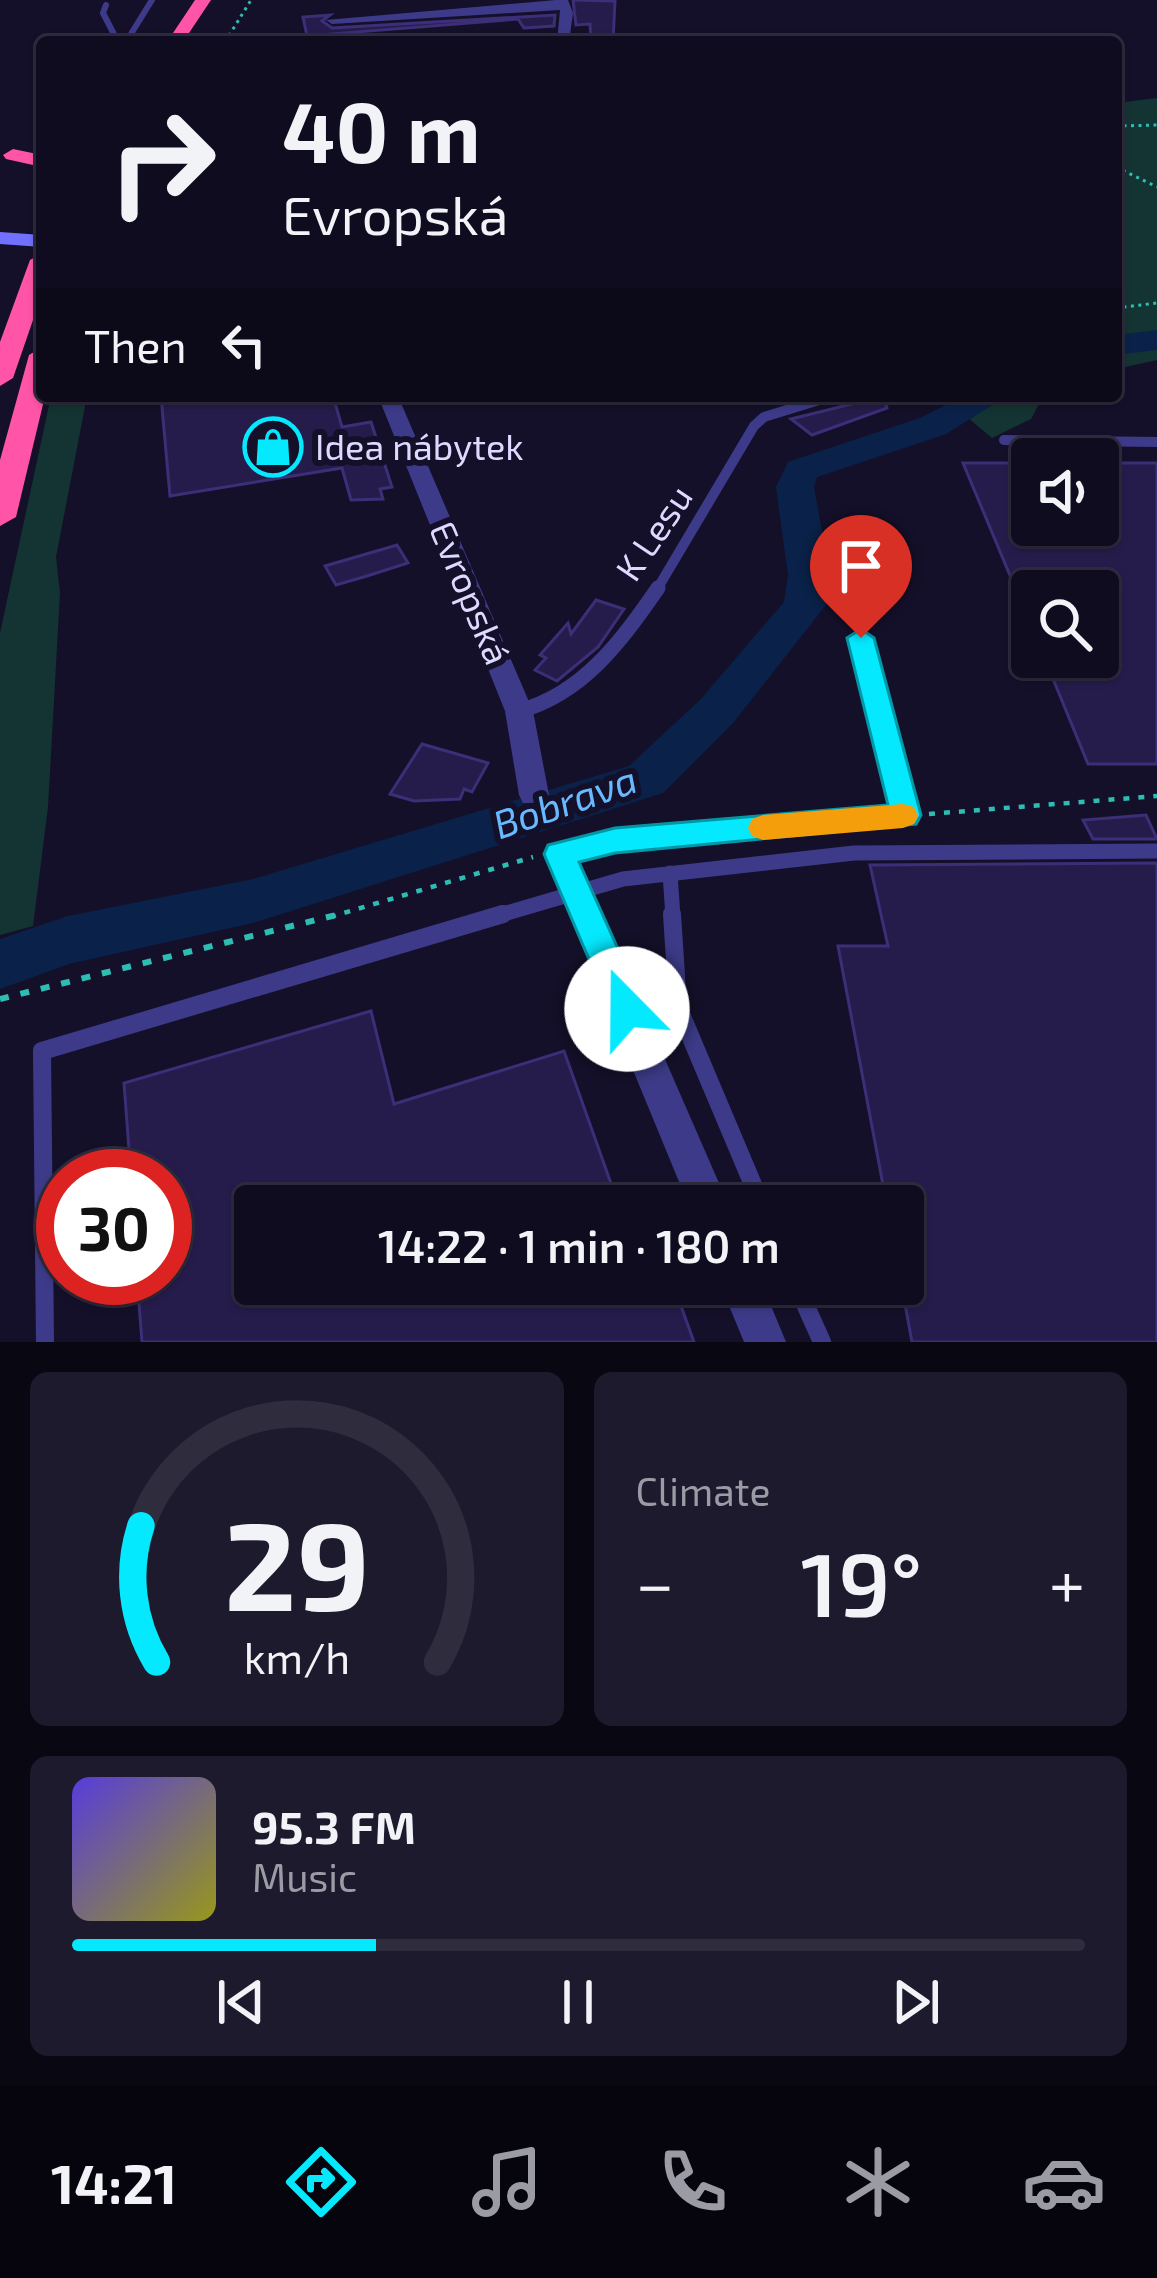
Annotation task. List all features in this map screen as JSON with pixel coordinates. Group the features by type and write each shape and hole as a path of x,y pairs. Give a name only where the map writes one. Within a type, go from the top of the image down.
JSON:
{"highway":[{"path":"158,36 180,0"},
{"path":"179,36 202,2"},
{"path":"0,378 36,277"},
{"path":"0,517 36,378"}],"street":[{"path":"332,20 563,3 567,13 564,36"},
{"path":"351,19 355,36"},
{"path":"0,238 36,241"},
{"name":"Evropská","path":"390,402 519,711 534,795"},
{"path":"700,1185 560,854 615,841 905,815 861,638"},
{"path":"750,1305 765,1342"}],"lane":[{"path":"126,36 152,0"},
{"path":"106,5 103,13 118,36"},
{"name":"K Lesu","path":"519,711 560,699 612,645 677,556 754,426 764,417 813,402"},
{"path":"1004,440 1157,442"},
{"path":"45,1342 42,1051 578,890 670,873 854,853 1157,851"},
{"path":"670,873 678,1007 753,1185"},
{"path":"805,1305 822,1342"}],"path":[{"path":"229,36 251,0"},
{"path":"1122,126 1157,124"},
{"path":"1122,170 1157,187"},
{"path":"1122,307 1157,303"},
{"path":"905,815 1157,796"},
{"path":"0,999 271,935 513,860 560,854"}],"green space":[{"path":"1157,98 1157,360 1122,368 1122,102"},
{"path":"50,402 86,402 56,557 60,593 48,807 33,926 0,935 0,633"},
{"path":"949,402 1040,402 1031,419 992,438"}],"building":[{"path":"573,0 615,1 613,36 591,36 590,24 576,25"},
{"path":"330,15 322,21 332,28 555,15 554,26 524,28 518,19 307,36 303,17"},
{"name":"Idea nábytek","path":"162,402 335,402 342,427 371,422 392,487 380,489 383,499 351,500 342,468 170,496"},
{"path":"860,402 886,402 887,408 812,435 791,419"},
{"path":"963,463 1011,463 1011,546 1119,546 1119,463 1157,463 1157,764 1088,764 1053,678 1119,678 1119,570 1011,570 1011,578"},
{"path":"397,545 408,563 367,576 336,585 325,566"},
{"path":"596,600 624,609 598,647 557,681 535,670 546,658 540,655 568,623 571,634"},
{"path":"422,744 488,763 472,792 464,789 460,799 414,801 390,794"},
{"path":"1146,815 1157,839 1093,839 1083,820"},
{"path":"1157,863 1157,1342 912,1342 905,1305 924,1305 924,1185 883,1185 838,946 888,946 870,865"},
{"path":"371,1011 394,1104 564,1051 612,1185 234,1185 234,1305 681,1305 694,1342 142,1342 139,1305 192,1305 192,1149 129,1149 124,1083"}],"waterway":[{"name":"Bobrava","path":"1122,344 1157,340"},
{"name":"Bobrava","path":"0,964 68,940 253,901 646,780 717,711 805,605 809,575 795,487 801,470 933,426 979,402"}],"slow traffic":[{"path":"763,828 903,816"}],"place":[{"name":"Idea nábytek","path":"273,447"}],"route":[{"path":"627,1009 560,854 615,841 905,815 861,638"}]}
